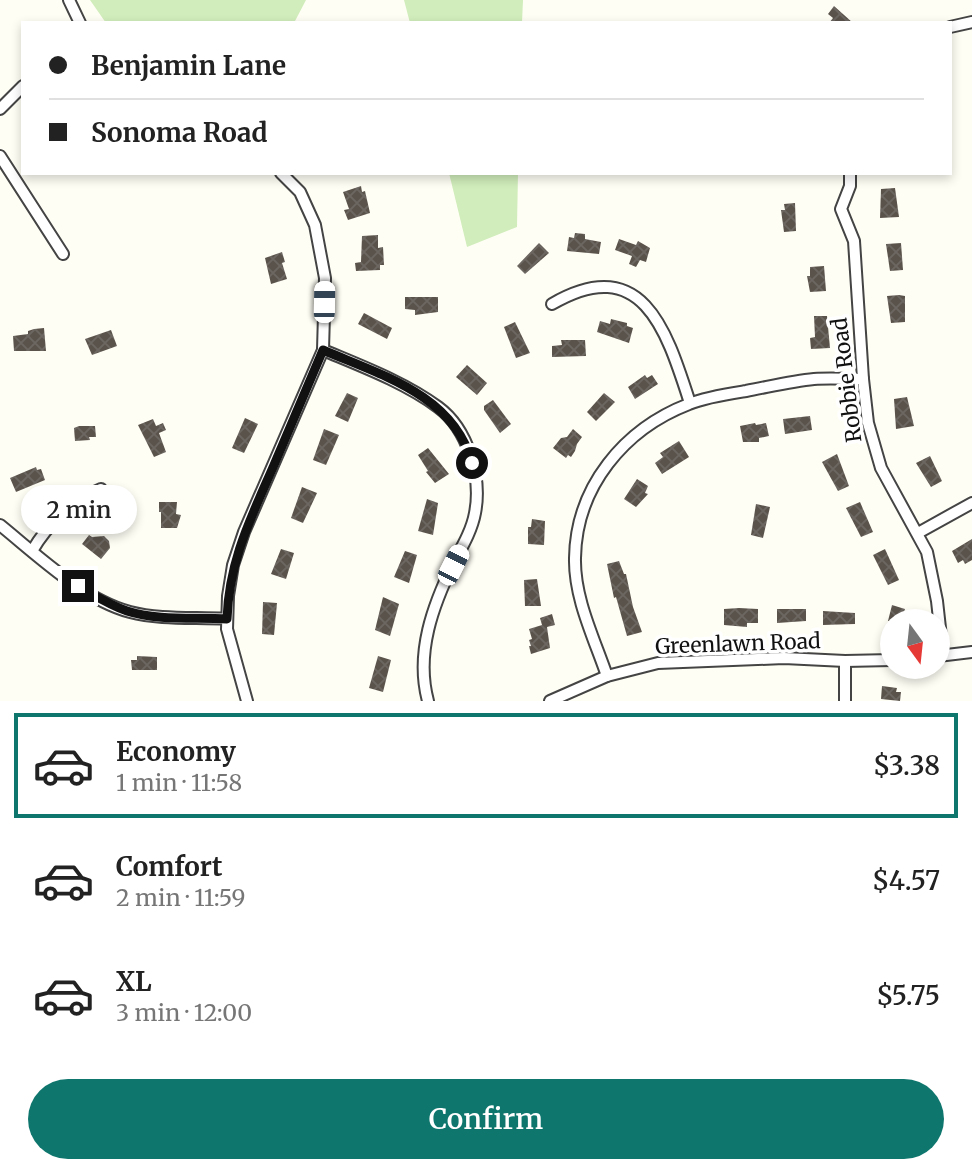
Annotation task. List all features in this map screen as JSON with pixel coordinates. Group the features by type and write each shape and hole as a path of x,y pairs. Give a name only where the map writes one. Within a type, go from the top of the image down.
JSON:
{"street":[{"path":"69,0 79,21"},
{"path":"952,27 972,22"},
{"path":"0,109 21,88"},
{"path":"0,156 63,254"},
{"path":"247,701 227,629 233,565 244,532 323,350 325,278 315,225 300,192 283,175"},
{"name":"Robbie Road","path":"850,175 850,186 842,209 854,241 868,423 881,468 927,552 937,609"},
{"path":"552,304 580,289 598,286 613,287 640,299 662,329 690,403"},
{"path":"323,350 424,397 440,409 462,435 475,477 475,513 470,530 444,582 427,634 422,670 428,701"},
{"path":"607,676 580,598 575,558 582,514 595,484 611,458 648,426 690,403 812,379 863,379"},
{"path":"32,551 53,523 74,505 101,489"},
{"path":"918,533 972,503"},
{"path":"0,525 78,586 105,602 147,615 227,619"},
{"path":"950,654 972,652"},
{"name":"Greenlawn Road","path":"550,701 607,676 669,662 880,660"},
{"path":"845,661 845,701"}],"green space":[{"path":"90,0 306,0 295,21 105,21"},
{"path":"404,0 523,0 522,21 409,21"},
{"path":"449,175 518,175 517,227 467,247"}],"building":[{"path":"834,6 851,21 831,21 833,18 828,14"},
{"path":"361,186 362,192 365,191 370,213 348,220 344,210 349,209 343,192"},
{"path":"895,188 899,217 880,218 881,189"},
{"path":"795,203 796,231 784,232 781,210 785,210 784,204"},
{"path":"575,233 585,234 585,239 601,242 599,254 567,251 569,237 574,238"},
{"path":"378,235 378,248 383,247 384,265 380,265 380,270 356,271 355,263 361,262 362,236"},
{"path":"619,239 636,245 638,241 650,248 646,262 640,260 636,267 629,264 632,256 615,250"},
{"path":"539,243 549,253 525,274 517,266"},
{"path":"901,243 903,270 890,271 886,244"},
{"path":"282,252 287,279 271,284 265,258"},
{"path":"824,266 826,291 810,292 807,276 810,276 810,267"},
{"path":"887,296 905,296 905,322 891,323"},
{"path":"405,297 438,297 438,312 415,315 415,310 405,309"},
{"path":"364,313 392,328 387,339 358,324"},
{"path":"814,316 827,316 830,348 811,349 810,338 815,337"},
{"path":"611,319 627,323 627,326 633,328 629,343 597,332 600,321 610,324"},
{"path":"515,322 530,353 516,358 504,327"},
{"path":"44,328 46,351 14,351 13,336"},
{"path":"111,330 117,346 92,355 85,339"},
{"path":"561,340 585,340 586,356 552,357 552,346 562,345"},
{"path":"467,365 487,383 477,395 456,377"},
{"path":"645,375 647,378 652,375 658,384 635,399 628,387"},
{"path":"347,393 358,398 348,422 335,416"},
{"path":"604,393 615,402 596,421 587,412"},
{"path":"907,397 914,426 896,429 894,399"},
{"path":"493,400 511,424 500,433 484,410 484,406"},
{"path":"810,416 812,430 785,434 783,419"},
{"path":"245,418 258,424 244,453 232,448"},
{"path":"153,419 156,426 163,423 166,430 159,433 166,452 154,457 138,425"},
{"path":"766,423 769,436 759,438 759,442 743,442 740,426"},
{"path":"95,426 96,437 75,441 74,428"},
{"path":"324,429 339,435 326,465 313,460"},
{"path":"573,429 582,437 571,457 568,455 566,458 553,448"},
{"path":"679,441 689,457 662,474 655,463 663,457 660,453"},
{"path":"428,448 449,474 435,483 418,455"},
{"path":"837,454 849,486 838,491 822,462"},
{"path":"930,456 942,481 931,487 916,463"},
{"path":"36,467 37,470 41,469 45,480 16,492 10,478"},
{"path":"637,479 648,486 645,493 648,494 636,507 624,499"},
{"path":"302,487 317,493 303,523 291,518"},
{"path":"427,499 438,503 433,535 418,531"},
{"path":"159,502 177,502 176,514 181,515 177,528 161,528"},
{"path":"860,502 873,532 861,537 846,508"},
{"path":"756,504 770,507 763,538 751,535"},
{"path":"532,519 545,521 544,545 528,544 528,527 531,527"},
{"path":"89,535 104,536 109,541 110,548 101,559 82,544"},
{"path":"972,539 972,560 965,564 963,560 958,563 952,551"},
{"path":"281,549 294,553 286,579 271,574"},
{"path":"885,549 899,580 888,585 873,555"},
{"path":"405,551 417,555 409,583 394,577"},
{"path":"619,561 626,574 642,632 627,636 616,597 614,598 607,564"},
{"path":"537,579 541,606 525,606 524,580"},
{"path":"383,597 399,604 390,636 375,630"},
{"path":"263,602 277,603 274,635 262,634"},
{"path":"724,609 758,609 758,623 747,623 747,627 724,625"},
{"path":"777,609 806,609 806,621 777,623"},
{"path":"823,611 855,613 855,624 823,625"},
{"path":"552,614 555,625 547,627 550,648 531,654 529,640 532,639 529,629 542,625 540,618"},
{"path":"137,656 157,657 157,670 132,670 131,660 137,660"},
{"path":"378,656 391,660 383,692 369,688"},
{"path":"882,686 897,688 896,692 901,692 900,701 881,699"}],"route":[{"path":"78,586 105,602 128,611 147,615 227,619 233,565 244,532 323,350 424,397 440,409 462,435 472,463"}]}
